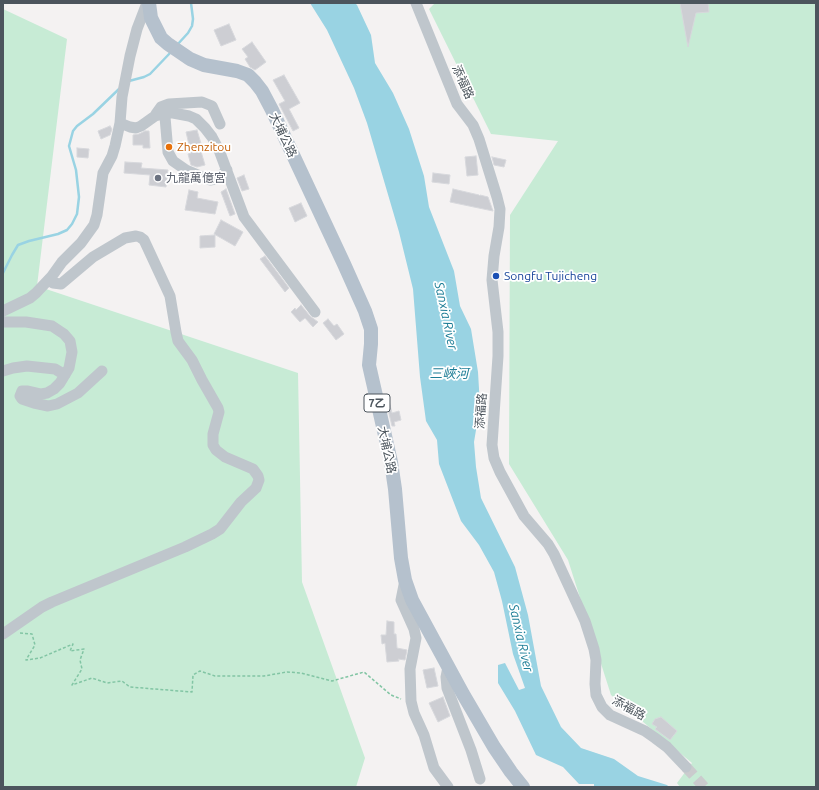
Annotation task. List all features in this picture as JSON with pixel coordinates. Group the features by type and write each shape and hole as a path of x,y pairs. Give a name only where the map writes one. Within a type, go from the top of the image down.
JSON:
{"main road":[{"name":"大埔公路","path":"148,3 151,18 161,38 190,59 204,65 237,71 248,75 262,91 344,264 365,311 371,329 369,364 395,489 401,558 405,580 412,600 448,667 494,747 523,787"}],"street":[{"path":"3,311 30,298 81,243 94,225 97,215 101,179 116,146 122,97 130,56 137,29 148,3"},
{"name":"添福路","path":"416,3 457,104 473,125 479,139 500,210 492,280 498,332 498,356 492,445 494,458 524,516 548,544 585,621 596,660 596,695 602,707 610,715 645,731 655,738 667,747 684,765 673,745"},
{"path":"220,124 212,106 202,102 165,105 161,108 160,117 168,152 173,161 186,170 210,180 220,177 227,170"},
{"path":"120,123 136,128 160,117 167,112 189,116 196,120 212,137 219,150 244,217 315,312"},
{"path":"7,631 42,607 52,602 185,547 212,534 220,529 241,502 256,488 259,480 253,469 225,457 216,450 213,445 212,440 218,416 218,408 192,360 178,341 170,296 144,240 136,236 125,238 93,257 61,284 53,283 52,276"},
{"path":"3,322 41,323 52,326 64,334 70,341 72,352 69,368 54,390 41,394 22,391 20,393 22,399 48,406 57,404 78,393 102,371"},
{"path":"3,371 27,366 54,369 65,375"},
{"path":"405,580 401,600 415,634 410,669 411,702 414,713 424,735 434,768 448,787"},
{"path":"448,667 446,677 447,688 472,750 480,779"}],"path":[{"path":"7,631 32,634 35,645 26,660 40,658 73,644 70,651 84,649 80,660 82,669 72,685 92,678 107,683 122,681 130,687 192,692 193,675 200,671 216,676 264,676 287,672 301,673 332,680 364,672 391,695 411,702"}],"green space":[{"path":"435,3 816,3 816,787 680,787 677,783 692,763 611,695 568,560 509,464 510,215 558,141 491,134 429,9"},
{"path":"3,9 67,39 37,286 298,373 302,582 365,758 356,787 3,787"}],"water":[{"name":"三峽河","path":"310,3 355,3 357,5 371,35 375,63 393,93 409,129 424,176 429,207 454,271 460,306 471,329 478,372 480,406 474,442 481,498 515,567 528,615 541,686 561,727 581,748 614,759 638,776 667,785 669,787 594,787 594,784 579,784 563,767 536,755 515,711 498,683 498,665 505,663 519,690 525,688 513,654 502,601 494,572 479,545 461,521 439,464 437,440 426,421 420,377 413,289 399,232 367,123 354,88 327,30"}],"building":[{"path":"680,3 708,3 709,12 696,13 688,47"},
{"path":"229,24 236,40 221,46 214,30"},
{"path":"252,42 266,62 255,70 250,67 245,59 248,57 242,49"},
{"path":"284,75 300,103 289,109 299,128 293,131 279,104 285,101 273,80"},
{"path":"110,126 112,129 110,135 101,139 98,131"},
{"path":"197,130 205,165 197,167 191,165 188,154 191,153 186,132"},
{"path":"149,131 150,148 143,148 143,145 133,145 133,135"},
{"path":"77,148 89,149 88,158 77,157"},
{"path":"476,156 478,175 467,176 465,157"},
{"path":"492,157 506,160 504,167 494,165"},
{"path":"125,162 142,163 141,168 168,170 166,187 149,185 150,175 124,173"},
{"path":"433,173 450,175 449,184 432,182"},
{"path":"244,175 249,189 242,191 237,178"},
{"path":"226,189 235,214 230,216 221,192"},
{"path":"453,189 488,197 493,211 450,202"},
{"path":"189,190 198,192 197,198 218,202 215,214 185,210"},
{"path":"301,203 307,216 295,222 289,208"},
{"path":"221,220 243,232 235,246 214,234"},
{"path":"215,235 215,247 200,248 200,236"},
{"path":"265,256 289,288 285,292 260,259"},
{"path":"301,305 310,316 318,322 313,327 305,318 300,322 291,312 295,308 296,310"},
{"path":"328,319 334,326 337,324 344,334 336,340 323,323"},
{"path":"385,397 388,397 392,413 399,411 401,420 394,422 395,426 392,426"},
{"path":"387,621 394,622 394,634 396,634 397,648 407,650 405,660 398,659 399,661 387,662 385,643 382,644 381,635 386,635"},
{"path":"434,668 438,686 427,688 423,670"},
{"path":"443,697 450,716 438,722 429,703"},
{"path":"661,717 677,731 670,740 655,729 657,727 652,724 655,719"}],"waterway":[{"path":"177,45 192,26 193,19 191,3"},
{"path":"129,81 150,74 171,52"},
{"path":"3,273 18,245 58,234 67,230 72,224 77,214 79,197 76,170 69,146 73,131 119,89"}],"tunnel":[{"path":"686,767 704,787"}],"place":[{"name":"Zhenzitou","path":"169,147"},
{"name":"九龍萬億宮","path":"158,178"},
{"name":"Songfu Tujicheng","path":"496,276"}],"water label":[{"name":"Sanxia River","path":"446,316"},
{"name":"Sanxia River","path":"521,638"}]}
